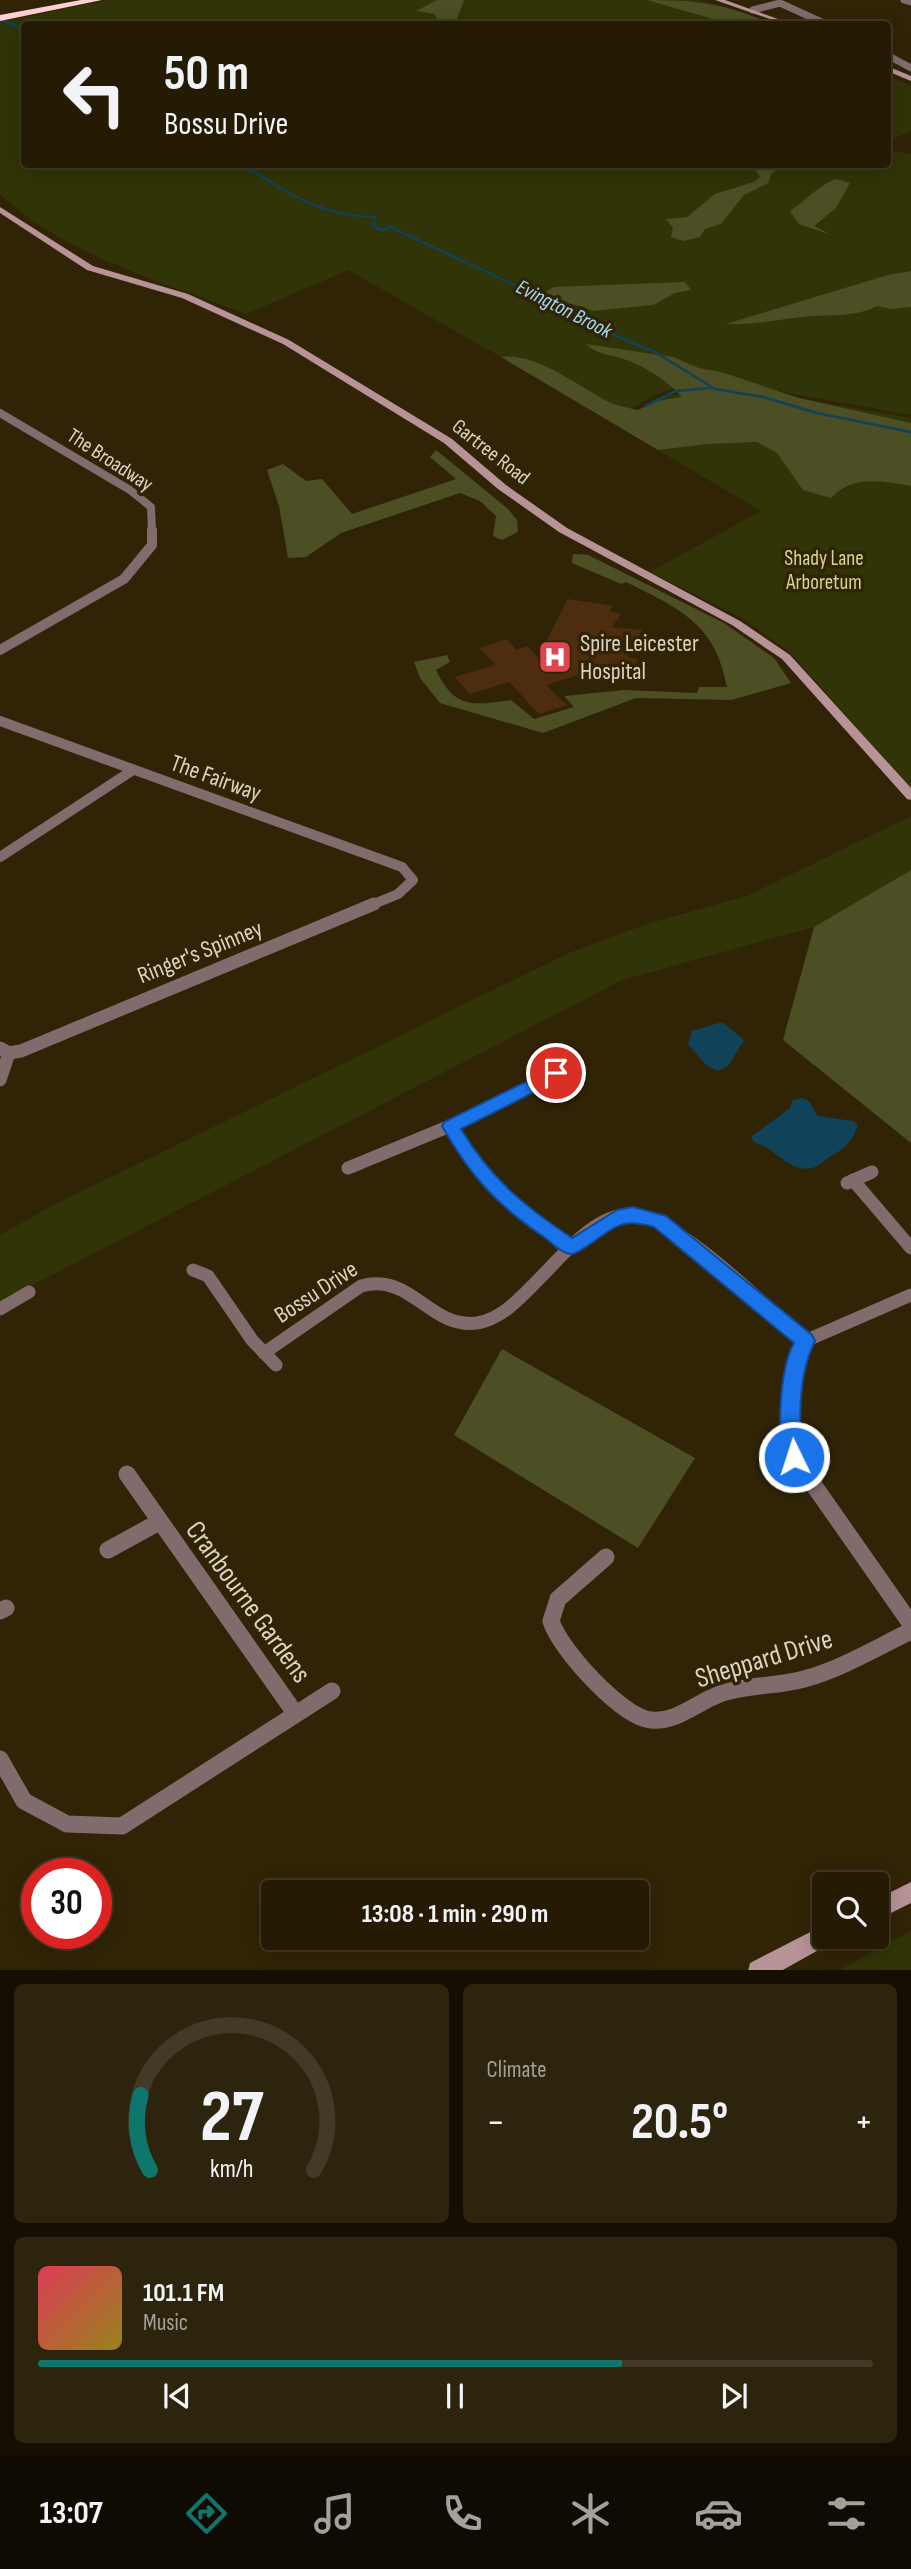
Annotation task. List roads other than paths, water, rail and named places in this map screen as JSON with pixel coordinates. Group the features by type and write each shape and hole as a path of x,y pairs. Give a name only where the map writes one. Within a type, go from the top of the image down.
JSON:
{"highway":[{"path":"0,16 70,0"},
{"path":"0,16 97,0"}],"main road":[{"path":"718,0 781,21"},
{"path":"891,70 911,79"},
{"name":"Gartree Road","path":"0,209 90,268 185,296 286,342 448,441 502,487 563,530 736,623 786,657 911,796"},
{"path":"889,1904 911,1892"},
{"path":"758,1970 812,1942"}],"street":[{"path":"772,0 819,21"},
{"path":"904,0 911,2"},
{"path":"753,10 780,3"},
{"path":"891,57 911,68"},
{"name":"The Broadway","path":"0,412 131,490 151,507 152,545 124,579 74,611 0,650"},
{"name":"The Fairway","path":"0,721 402,867 414,880"},
{"path":"0,857 133,770"},
{"name":"Ringer's Spinney","path":"5,1050 398,894 414,880"},
{"path":"0,1080 5,1050"},
{"path":"348,1168 450,1126 577,1063"},
{"path":"450,1126 492,1187 517,1210 571,1247"},
{"path":"872,1172 850,1182 911,1248"},
{"name":"Bossu Drive","path":"264,1353 361,1286 378,1279 393,1283 448,1320 471,1323 485,1321 508,1308 571,1247 617,1217 645,1215 674,1231 805,1341"},
{"name":"Bossu Drive","path":"193,1270 208,1276 215,1284 264,1353 276,1365"},
{"path":"0,1310 29,1292"},
{"path":"911,1295 805,1341 797,1354 791,1437 794,1457 911,1624"},
{"name":"Cranbourne Gardens","path":"127,1475 295,1713"},
{"name":"Cranbourne Gardens","path":"107,1550 159,1522"},
{"name":"Sheppard Drive","path":"606,1557 552,1606 551,1622 560,1640 618,1704 625,1711 645,1720 677,1716 716,1695 736,1689 819,1674 911,1631"},
{"name":"Cranbourne Gardens","path":"0,1759 24,1801 67,1824 122,1826 295,1713 332,1692"}],"water":[{"path":"722,1022 744,1040 728,1066 718,1071 706,1065 688,1044 692,1031"},
{"path":"801,1098 809,1101 818,1116 853,1121 858,1125 843,1148 817,1166 806,1169 790,1164 755,1143 751,1137 790,1108 793,1100"}],"waterway":[{"name":"Evington Brook","path":"1,20 21,28"},
{"name":"Evington Brook","path":"246,168 318,207 375,217 373,226 382,230 390,227 519,287 592,326 655,352 715,389 763,397 817,413 911,432"},
{"path":"645,406 676,391 710,388"}],"place":[{"name":"Spire Leicester Hospital","path":"555,657"}],"park label":[{"name":"Shady Lane Arboretum","path":"824,570"}]}
